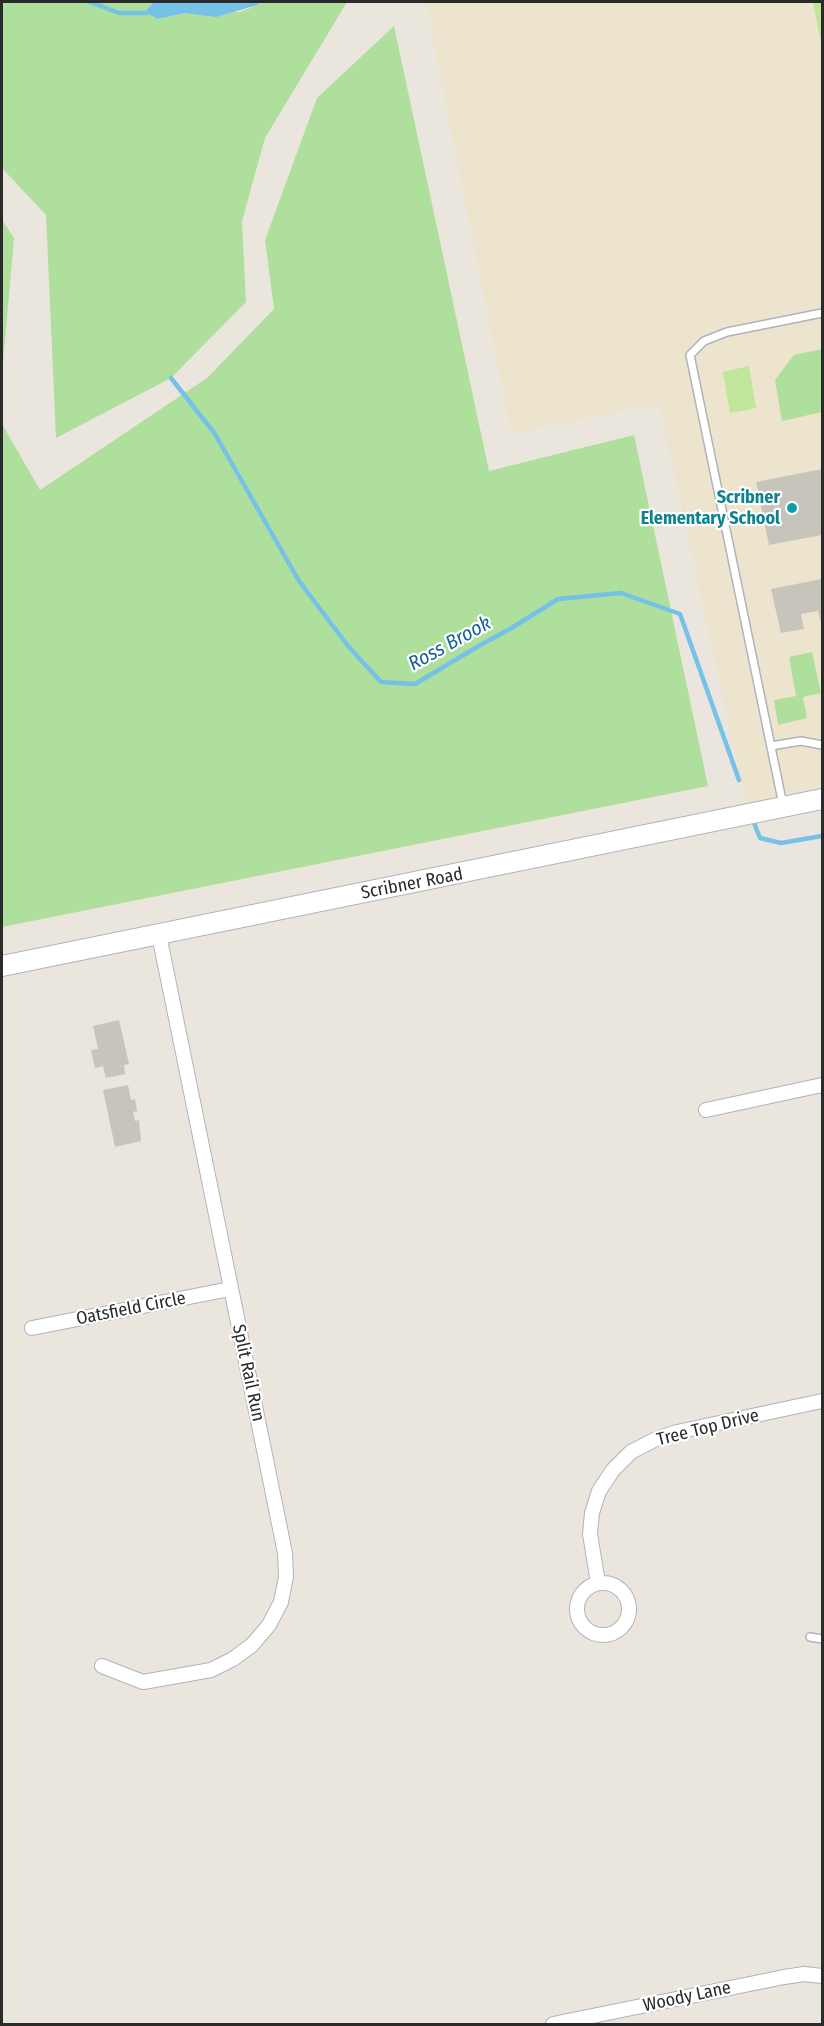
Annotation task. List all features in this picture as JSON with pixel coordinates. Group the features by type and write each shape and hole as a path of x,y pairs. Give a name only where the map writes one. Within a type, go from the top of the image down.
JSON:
{"street":[{"name":"Scribner Road","path":"2,966 822,799"},
{"name":"Split Rail Run","path":"102,1666 143,1682 211,1670 233,1659 252,1645 268,1625 281,1602 285,1577 285,1553 159,935"},
{"path":"706,1110 822,1085"},
{"name":"Oatsfield Circle","path":"32,1328 231,1289"},
{"name":"Tree Top Drive","path":"598,1583 590,1534 592,1512 603,1484 631,1452 656,1439 677,1432 822,1401"},
{"name":"Woody Lane","path":"553,2025 784,1977 804,1974 822,1976"}],"lane":[{"path":"784,807 690,355 704,341 727,332 822,312"},
{"path":"771,746 801,741 822,745"},
{"path":"810,1637 822,1639"}],"shaded area":[{"path":"426,2 822,2 822,787 746,804 659,404 511,434"}],"green space":[{"path":"2,2 154,2 147,9 158,19 185,13 240,12 258,5 259,2 347,2 265,138 242,221 246,302 171,378 56,438 46,215 2,168"},
{"path":"813,2 822,2 822,49"},
{"path":"394,26 489,471 634,435 708,786 2,927 2,424 40,490 207,378 274,309 265,240 317,98"},
{"path":"2,220 14,238 2,374"},
{"path":"822,349 822,412 782,421 775,380 794,355"},
{"path":"749,366 756,408 730,413 723,372"},
{"path":"812,652 821,693 803,697 807,718 778,725 774,700 796,696 789,657"}],"water":[{"path":"154,2 259,2 258,5 216,17 185,13 158,19 146,13"}],"building":[{"name":"Scribner Elementary School","path":"822,469 822,535 769,545 756,482"},
{"path":"822,579 822,628 818,611 801,614 804,629 781,633 771,589"},
{"path":"119,1020 129,1064 124,1065 125,1074 106,1078 103,1066 95,1068 91,1050 98,1049 93,1026"},
{"path":"128,1085 131,1100 135,1099 137,1111 133,1112 135,1121 139,1120 141,1141 115,1147 103,1090"}],"waterway":[{"path":"90,2 119,13 146,13"},
{"name":"Ross Brook","path":"171,378 215,434 299,581 348,646 381,682 415,684 558,599 621,593 680,614 739,780"},
{"name":"Ross Brook","path":"754,823 760,838 781,843 822,836"}],"place":[{"name":"Scribner Elementary School","path":"792,508"}]}
